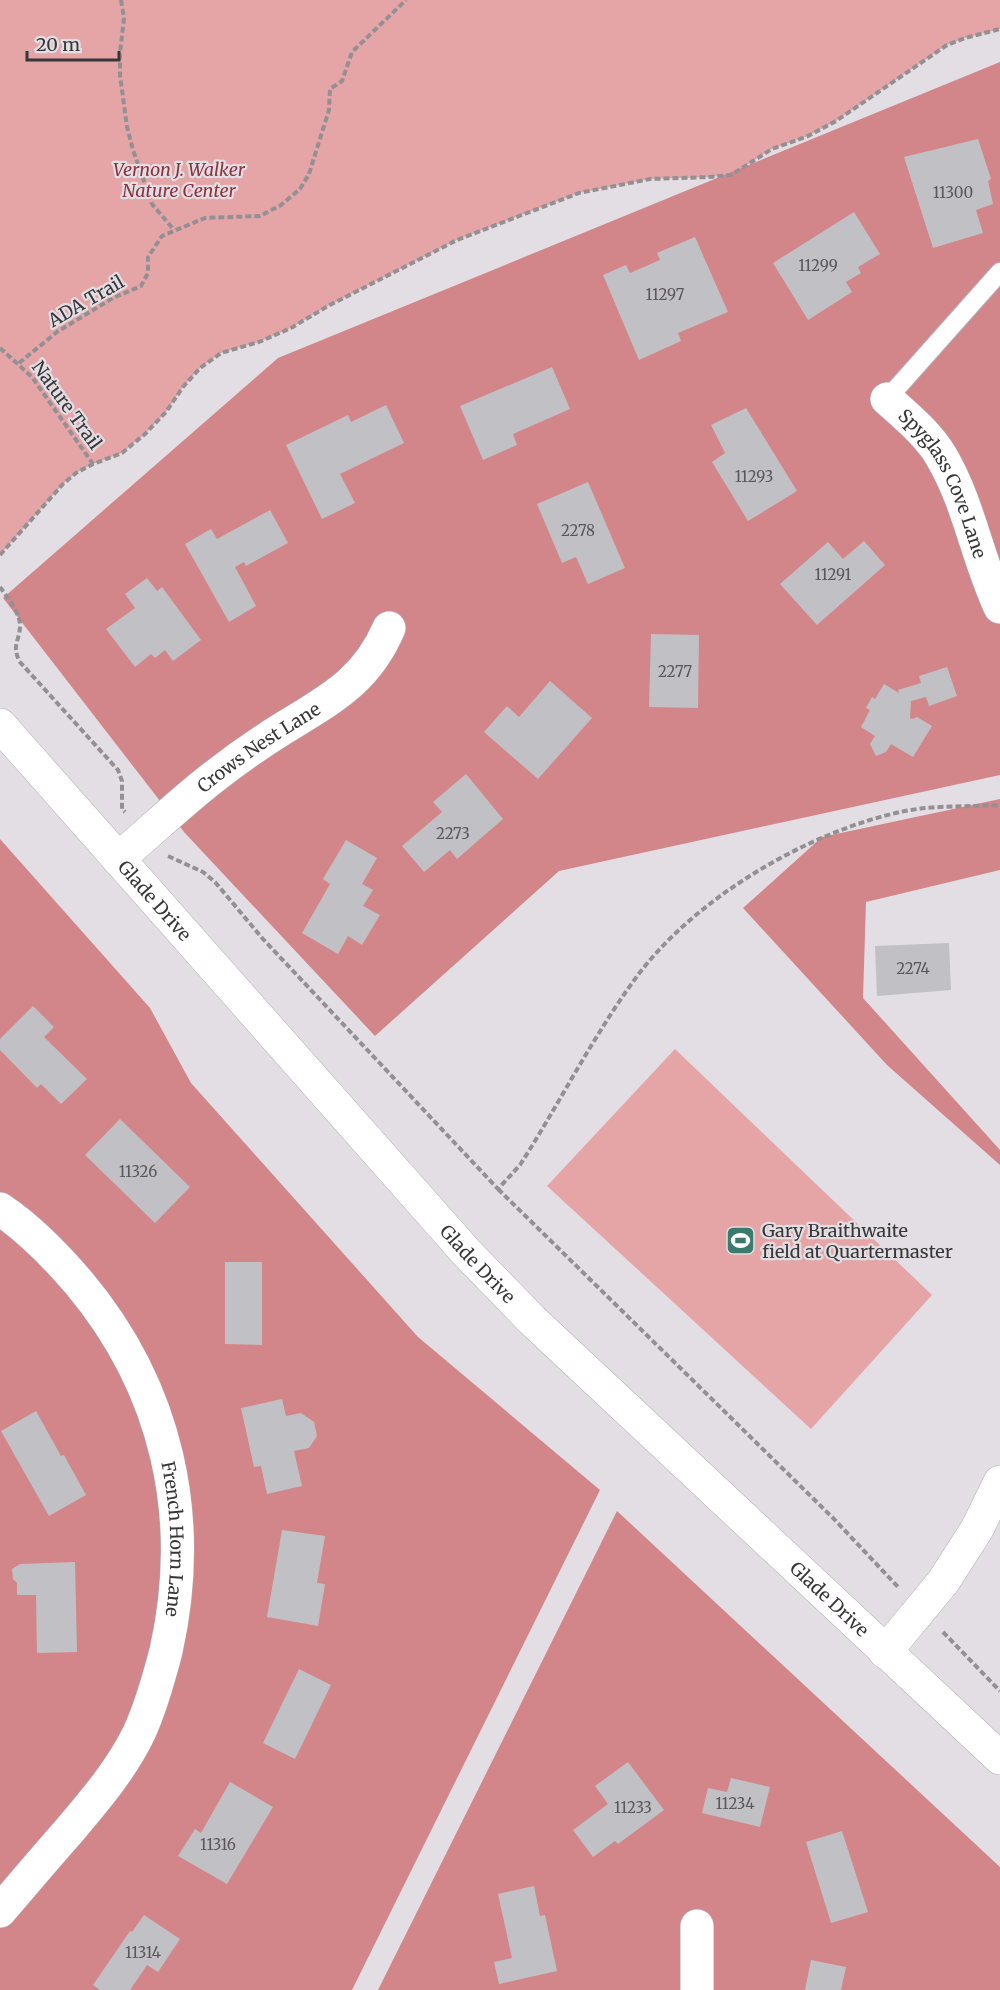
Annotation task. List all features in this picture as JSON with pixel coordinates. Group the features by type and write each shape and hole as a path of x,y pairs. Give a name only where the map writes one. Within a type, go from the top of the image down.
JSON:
{"street":[{"name":"Spyglass Cove Lane","path":"887,399 917,427 940,454 959,490 1000,607"},
{"name":"Crows Nest Lane","path":"118,859 212,779 280,731 338,695 363,671 389,628"},
{"name":"Glade Drive","path":"0,725 499,1286 532,1320 1000,1758"},
{"name":"French Horn Lane","path":"0,1209 20,1222 57,1257 97,1304 127,1350 151,1403 167,1454 177,1508 178,1565 173,1618 161,1673 140,1732 119,1769 99,1795 0,1911"},
{"path":"885,1652 943,1582 977,1529 1000,1482"},
{"path":"697,1926 697,1990"}],"lane":[{"path":"887,399 1000,272"}],"path":[{"path":"121,0 124,18 120,75 127,127 152,204 174,230 205,218 260,216 281,205 300,189 309,174 328,110 330,89 342,81 352,52 406,0"},
{"path":"0,555 63,484 76,473 93,464 122,453 145,434 166,412 183,387 200,368 221,353 259,342 291,328 328,306 457,240 579,193 650,179 731,175 772,149 808,136 836,121 947,45 1000,29"},
{"name":"ADA Trail","path":"19,363 57,332 113,298 141,286 147,273 148,257 162,236 174,230"},
{"path":"0,348 19,363"},
{"name":"Nature Trail","path":"19,363 32,376 93,464"},
{"path":"0,587 18,617 20,627 15,650 19,661 118,770 122,780 122,809 169,856 203,872 215,882 263,939 498,1189 834,1519 1000,1691"},
{"path":"498,1189 520,1165 636,978 687,922 713,901 786,856 862,823 916,810 946,806 1000,805"}],"green space":[{"name":"Vernon J. Walker Nature Center","path":"0,0 1000,0 1000,29 947,45 836,121 808,136 772,149 731,175 650,179 579,193 457,240 328,306 291,328 259,342 221,353 200,368 183,387 166,412 145,434 122,453 93,464 76,473 63,484 0,555"},
{"name":"Gary Braithwaite field at Quartermaster","path":"675,1049 932,1295 811,1429 547,1186"}],"shaded area":[{"path":"1000,62 1000,775 559,871 375,1036 184,832 3,598 278,358"},
{"path":"1000,799 1000,870 866,902 863,998 1000,1150 1000,1165 887,1065 743,908 822,837"},
{"path":"0,839 150,1008 191,1083 418,1337 600,1490 352,1990 0,1990"},
{"path":"617,1511 1000,1867 1000,1990 378,1990"}],"building":[{"path":"978,139 991,179 988,181 993,204 976,210 983,233 933,248 904,157"},
{"path":"854,212 880,254 858,267 861,273 846,282 852,292 808,320 773,263"},
{"path":"695,237 728,312 678,333 681,341 639,360 603,275 626,265 630,273 660,260 657,253"},
{"path":"552,367 570,409 513,434 517,445 483,460 460,406"},
{"path":"386,405 404,443 340,474 355,503 322,519 286,445 348,415 351,422"},
{"path":"746,408 797,491 748,521 712,462 725,453 711,425"},
{"path":"588,482 625,568 588,584 576,557 562,563 537,504"},
{"path":"270,510 288,543 246,566 244,562 235,567 256,606 229,622 185,544 211,529 217,539"},
{"path":"864,541 885,565 817,625 780,584 828,542 843,559"},
{"path":"147,578 157,591 162,587 201,640 173,661 165,650 155,658 151,654 135,667 106,629 135,608 125,594"},
{"path":"651,634 699,635 698,708 649,707"},
{"path":"947,667 957,696 929,706 926,697 911,701 910,718 917,717 932,726 913,757 891,744 886,752 876,756 870,744 875,736 861,727 870,710 866,708 872,697 875,699 884,684 899,693 898,690 921,683 919,676"},
{"path":"550,681 592,718 538,779 484,732 507,706 519,717"},
{"path":"466,774 503,819 457,859 450,850 424,872 402,846 442,812 433,802"},
{"path":"346,840 377,858 362,884 373,890 363,906 380,915 362,945 348,936 338,954 302,933 330,884 323,879"},
{"path":"949,943 951,990 877,996 875,946"},
{"path":"33,1006 54,1027 44,1037 87,1079 61,1104 41,1084 37,1088 0,1050 0,1039"},
{"path":"120,1119 190,1187 155,1223 85,1155"},
{"path":"225,1262 262,1262 262,1345 225,1344"},
{"path":"282,1399 286,1416 301,1413 314,1422 317,1436 309,1448 294,1451 302,1486 267,1494 261,1466 254,1467 241,1408"},
{"path":"36,1411 86,1495 49,1516 1,1431"},
{"path":"282,1530 325,1536 317,1583 325,1584 318,1626 267,1617"},
{"path":"75,1562 77,1652 37,1653 36,1595 17,1595 17,1583 13,1579 12,1569 20,1564"},
{"path":"299,1669 331,1685 295,1759 263,1743"},
{"path":"628,1762 664,1810 618,1844 615,1841 593,1857 573,1830 608,1804 595,1786"},
{"path":"731,1778 770,1787 760,1827 702,1813 708,1788 727,1792"},
{"path":"230,1782 273,1807 227,1884 178,1856 195,1829 201,1833"},
{"path":"842,1831 868,1912 831,1923 806,1842"},
{"path":"534,1886 540,1916 545,1915 557,1971 499,1984 494,1962 512,1958 498,1894"},
{"path":"144,1915 180,1939 158,1972 147,1965 130,1990 100,1990 93,1985 130,1931 132,1932"},
{"path":"811,1960 846,1967 841,1990 805,1990"}],"place":[{"name":"Gary Braithwaite field at Quartermaster","path":"741,1240"}]}
